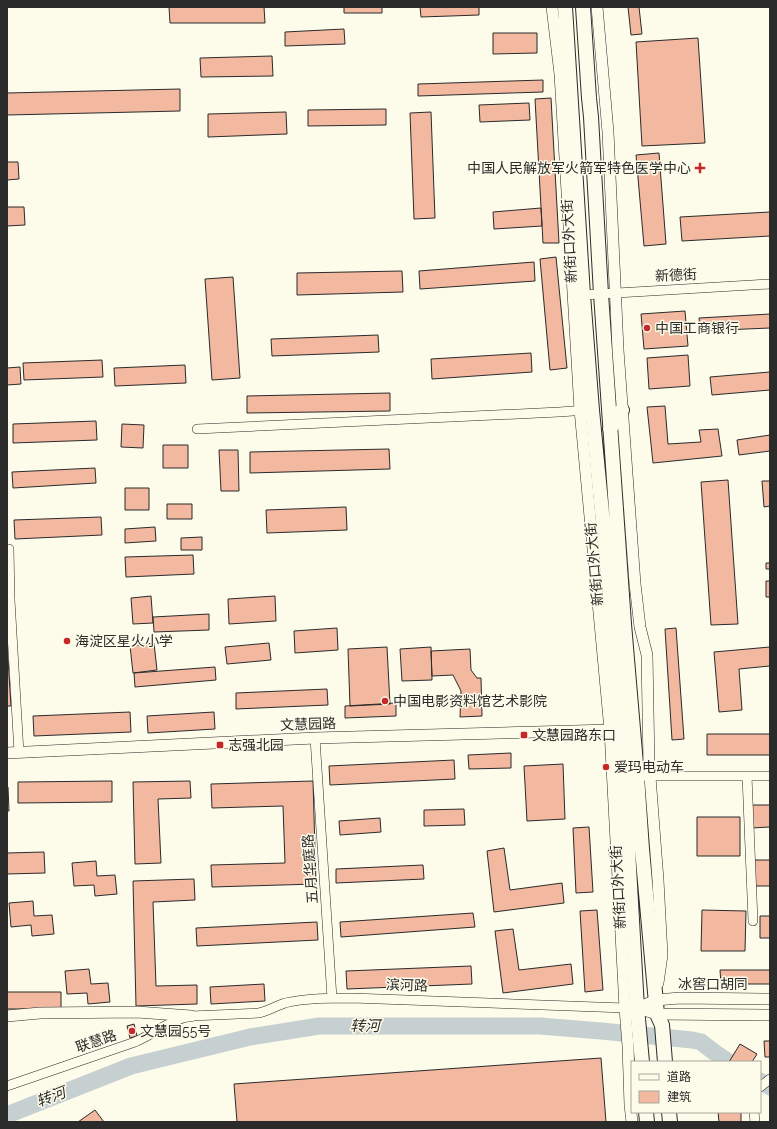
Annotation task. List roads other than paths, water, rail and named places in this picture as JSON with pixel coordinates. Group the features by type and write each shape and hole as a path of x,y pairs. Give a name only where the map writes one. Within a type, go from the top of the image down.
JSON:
{"main road":[{"name":"新街口外大街","path":"565,7 583,295 586,410 608,574 626,814 632,1023 634,1046 642,1061"},
{"name":"新街口外大街","path":"582,7 593,146 601,294 624,624 644,776 642,849 656,1000 664,1055"},
{"path":"610,430 622,410"},
{"path":"616,852 626,814"}],"street":[{"name":"新街口外大街","path":"552,7 560,74 610,730 616,852 631,1008"},
{"name":"新街口外大街","path":"597,7 608,132 618,350 635,584 640,627 647,655 649,721 644,776"},
{"name":"新德街","path":"583,295 770,284"},
{"path":"197,428 586,410"},
{"path":"9,549 10,600 19,753"},
{"name":"文慧园路","path":"7,753 315,738 610,730"},
{"name":"五月华庭路","path":"315,738 332,998"},
{"path":"644,776 770,776"},
{"path":"747,776 753,921"},
{"name":"滨河路","path":"191,1016 264,1012 290,1002 332,998 381,998 631,1008"},
{"name":"冰窖口胡同","path":"631,1008 656,1000 680,998 770,999"},
{"path":"631,1008 660,1020 770,1015"},
{"path":"7,1016 40,1013 130,1012 191,1016"},
{"name":"联慧路","path":"7,1086 135,1042 174,1020 191,1016"},
{"name":"新街口外大街","path":"633,1061 634,1046"},
{"path":"761,1086 770,1079"},
{"name":"新街口外大街","path":"631,1090 630,1105 632,1122"}],"waterway":[{"name":"转河","path":"7,1115 131,1066 250,1037 319,1026 540,1026 601,1031 701,1042 728,1061"},
{"name":"转河","path":"761,1082 770,1087"}],"place":[{"name":"中国人民解放军火箭军特色医学中心","path":"700,168"},
{"name":"中国工商银行","path":"647,328"},
{"name":"海淀区星火小学","path":"67,641"},
{"name":"中国电影资料馆艺术影院","path":"385,701"},
{"name":"文慧园路东口","path":"524,735"},
{"name":"志强北园","path":"220,745"},
{"name":"爱玛电动车","path":"606,767"},
{"name":"文慧园55号","path":"132,1031"}]}
